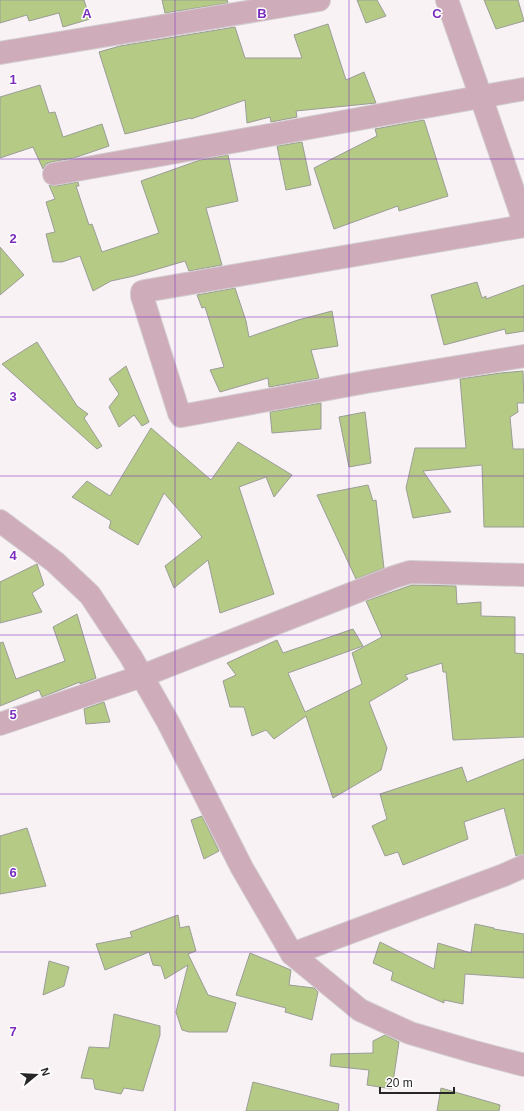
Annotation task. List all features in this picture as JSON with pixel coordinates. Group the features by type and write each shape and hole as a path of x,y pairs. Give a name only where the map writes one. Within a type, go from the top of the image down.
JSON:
{"street":[{"path":"0,53 319,0"},
{"path":"446,0 524,222"},
{"path":"54,174 524,89"},
{"path":"524,226 145,291 142,292 142,296 179,414 181,416 366,382 524,356"},
{"path":"0,521 55,562 90,595 131,657 168,722 242,868 292,954 360,1010 410,1033 524,1065"},
{"path":"0,724 142,676 410,572 524,575"},
{"path":"292,954 496,878 524,866"}],"building":[{"path":"0,0 84,0 90,19 63,27 59,13 29,21 27,15 0,23"},
{"path":"162,0 227,0 228,3 165,13"},
{"path":"357,0 377,0 386,16 366,23"},
{"path":"484,0 518,0 524,21 496,29"},
{"path":"328,24 346,80 364,72 376,103 296,111 297,117 271,122 270,117 247,123 245,100 191,119 125,134 99,52 120,46 235,27 245,58 302,58 294,35"},
{"path":"40,85 49,113 55,112 63,137 102,124 109,146 74,158 51,162 46,164 43,169 33,147 0,158 0,97"},
{"path":"424,120 448,196 399,211 398,206 334,229 314,168 377,136 375,129"},
{"path":"302,142 311,185 286,190 277,146"},
{"path":"228,155 238,201 206,208 222,265 189,271 185,261 111,281 93,291 80,256 62,262 53,262 46,234 55,232 46,202 55,199 49,185 56,186 78,182 79,186 76,186 89,225 92,224 102,252 159,233 141,181 200,160"},
{"path":"0,247 24,275 0,295"},
{"path":"477,282 482,298 486,296 486,299 524,285 524,331 506,334 505,329 444,345 431,295"},
{"path":"235,288 246,321 249,337 298,320 332,311 338,346 311,350 319,378 269,387 268,378 220,392 210,370 224,367 205,307 202,308 197,295"},
{"path":"37,342 77,406 88,414 84,418 102,446 97,449 2,364"},
{"path":"126,366 149,422 142,426 134,415 119,427 109,407 119,394 109,379"},
{"path":"523,371 524,403 517,403 518,412 510,417 513,449 524,449 524,527 484,527 482,465 423,471 451,512 413,518 406,488 415,448 466,448 460,379"},
{"path":"321,403 321,429 272,433 270,412"},
{"path":"365,412 371,463 349,467 339,417"},
{"path":"151,428 211,480 238,442 292,475 274,497 266,477 239,487 274,594 220,613 208,560 174,588 165,566 202,537 164,493 138,545 109,528 111,521 72,497 87,481 110,496"},
{"path":"368,485 373,501 376,500 384,568 356,579 317,495"},
{"path":"37,564 44,585 32,593 42,612 0,623 0,582"},
{"path":"412,585 456,586 457,604 481,602 481,616 515,617 515,653 524,654 524,737 453,740 446,672 443,672 442,663 405,675 408,679 369,702 387,748 381,770 333,798 306,716 274,739 266,730 252,736 244,707 230,707 223,681 236,675 227,663 277,640 283,653 353,629 363,646 288,673 305,712 362,684 352,653 382,637 366,601"},
{"path":"77,614 96,678 80,684 80,682 42,697 39,690 0,706 0,643 3,642 16,679 65,661 53,627"},
{"path":"104,702 110,722 86,724 84,709"},
{"path":"524,759 524,854 516,856 504,808 464,822 468,839 403,865 398,852 385,856 372,826 387,819 380,794 462,767 467,782"},
{"path":"202,816 219,851 204,859 191,820"},
{"path":"27,828 46,886 0,894 0,836"},
{"path":"178,915 180,928 189,926 196,951 188,954 208,995 236,1003 227,1032 189,1032 182,1030 176,1012 188,965 165,979 161,966 153,965 149,952 105,970 96,944 132,937 130,932"},
{"path":"475,924 524,934 524,978 465,974 463,1004 444,1000 444,1003 391,980 393,972 373,963 380,942 434,969 438,943 471,953"},
{"path":"250,953 291,970 289,985 314,988 318,992 312,1020 285,1012 286,1008 236,995"},
{"path":"49,961 69,967 64,986 43,995"},
{"path":"114,1014 160,1026 160,1035 143,1091 124,1088 121,1094 95,1089 93,1079 81,1078 89,1047 109,1048"},
{"path":"385,1035 399,1042 392,1089 367,1085 369,1070 330,1066 331,1054 373,1053 373,1041"},
{"path":"253,1082 339,1104 338,1111 246,1111"},
{"path":"441,1088 500,1105 499,1111 437,1111"}]}
